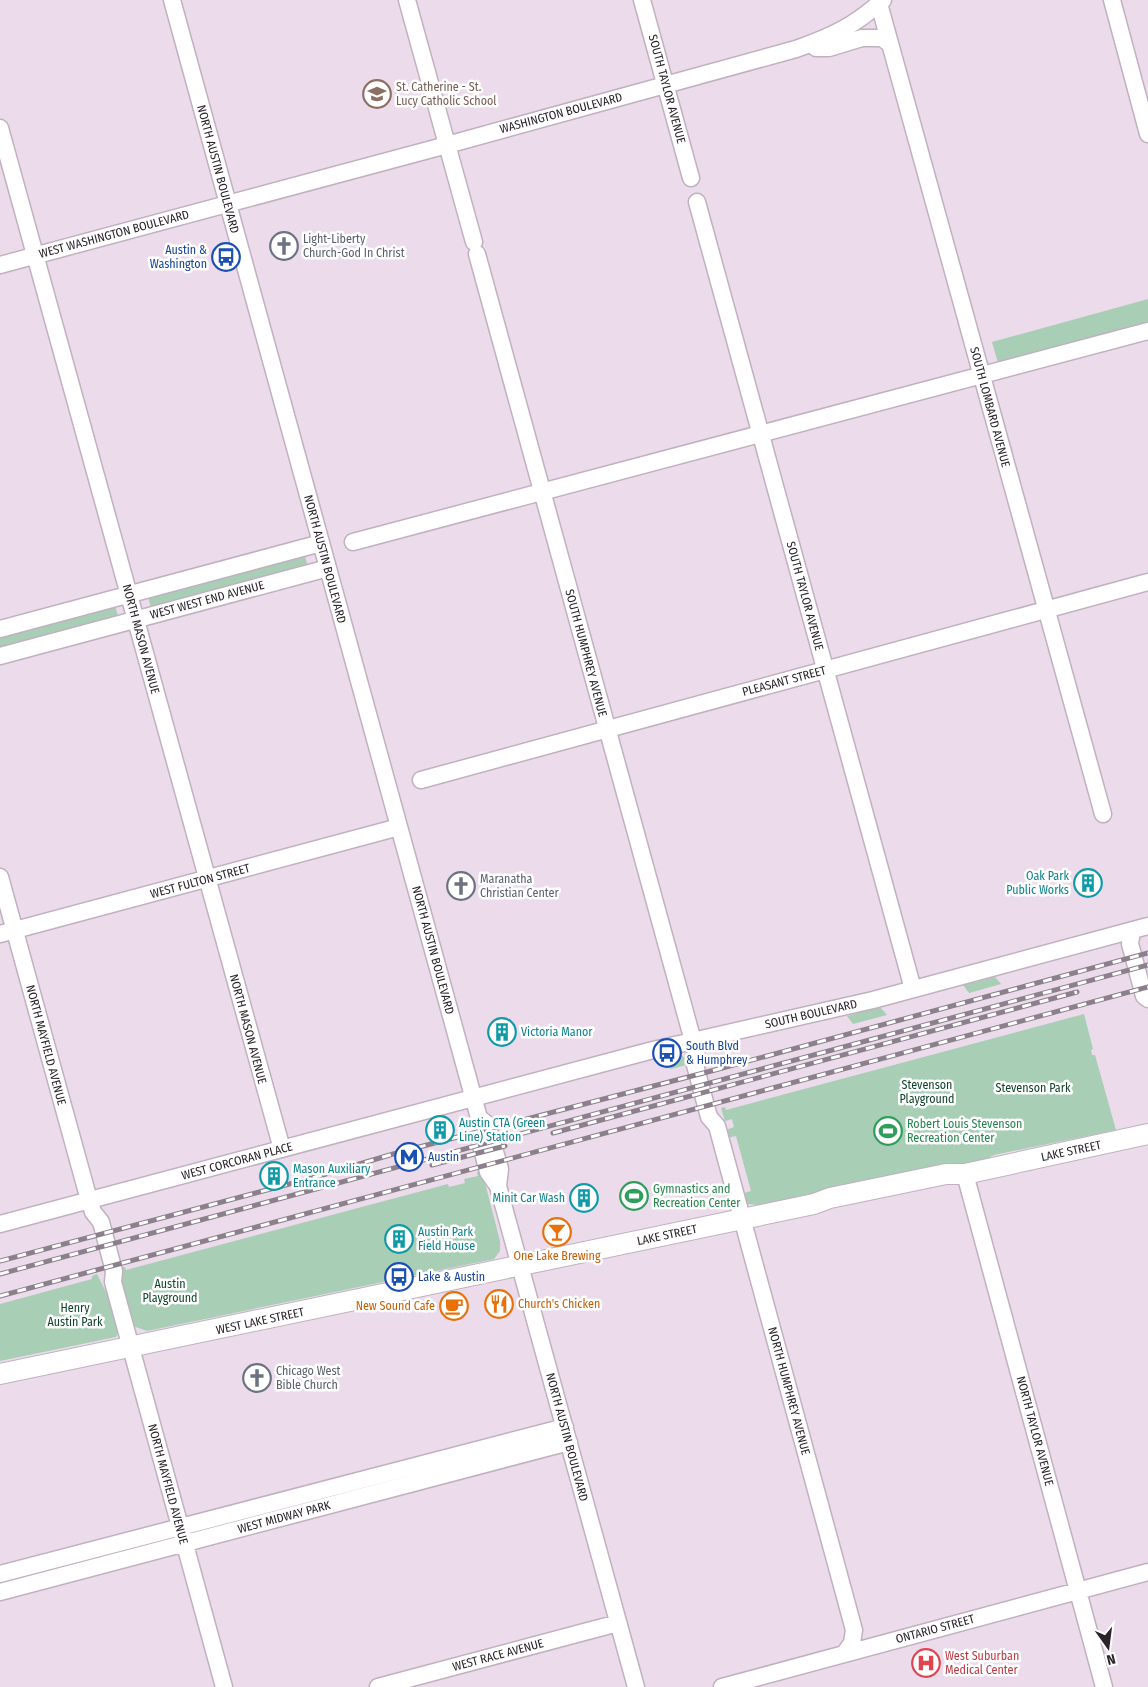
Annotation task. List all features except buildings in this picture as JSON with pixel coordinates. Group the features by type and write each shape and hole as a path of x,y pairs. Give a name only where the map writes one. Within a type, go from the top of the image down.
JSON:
{"main road":[{"name":"LAKE STREET","path":"520,1266 814,1204 832,1208 949,1184 965,1174 1148,1134"},
{"name":"WEST LAKE STREET","path":"0,1374 520,1266"}],"street":[{"name":"NORTH AUSTIN BOULEVARD","path":"172,0 479,1118 487,1124 500,1169 498,1186 636,1687"},
{"name":"SOUTH HUMPHREY AVENUE","path":"407,0 694,1047"},
{"name":"SOUTH TAYLOR AVENUE","path":"642,0 691,178"},
{"path":"1112,0 1148,134"},
{"name":"WASHINGTON BOULEVARD","path":"228,204 796,49 843,30 864,17 880,1"},
{"name":"SOUTH LOMBARD AVENUE","path":"880,1 890,44 1102,814"},
{"path":"796,49 829,48 862,38 882,38 890,44"},
{"name":"NORTH MASON AVENUE","path":"0,128 282,1149"},
{"name":"SOUTH TAYLOR AVENUE","path":"697,202 913,989"},
{"name":"WEST WASHINGTON BOULEVARD","path":"0,265 228,204"},
{"path":"353,542 1148,330"},
{"name":"WEST WEST END AVENUE","path":"0,629 321,543"},
{"name":"WEST WEST END AVENUE","path":"0,656 328,568"},
{"name":"PLEASANT STREET","path":"421,780 1148,582"},
{"name":"WEST FULTON STREET","path":"7,932 399,826"},
{"name":"NORTH MAYFIELD AVENUE","path":"0,877 7,932 91,1206 91,1225 104,1274 112,1282 131,1347 224,1687"},
{"path":"1140,928 1140,941 1148,969"},
{"path":"1140,928 1130,944 1144,996 1148,999"},
{"name":"SOUTH BOULEVARD","path":"474,1098 694,1047 1140,928"},
{"name":"NORTH HUMPHREY AVENUE","path":"694,1047 695,1066 709,1117 717,1126 854,1630 852,1643 844,1654"},
{"name":"WEST CORCORAN PLACE","path":"0,1224 91,1206 282,1149 474,1098"},
{"name":"NORTH TAYLOR AVENUE","path":"965,1174 1104,1687"},
{"name":"WEST MIDWAY PARK","path":"0,1574 180,1528 566,1435"},
{"name":"WEST MIDWAY PARK","path":"0,1592 184,1544 566,1435"},
{"name":"ONTARIO STREET","path":"722,1687 1148,1572"},
{"name":"WEST RACE AVENUE","path":"378,1687 618,1623"}],"green space":[{"path":"1148,299 1148,323 998,363 992,342"},
{"path":"305,555 308,569 152,611 148,597"},
{"path":"115,605 119,620 0,652 0,636"},
{"path":"995,977 1001,984 969,993 963,985"},
{"path":"880,1007 887,1015 853,1024 847,1016"},
{"name":"Stevenson Park","path":"1084,1014 1093,1049 1091,1050 1092,1055 1095,1055 1116,1130 994,1155 980,1162 965,1166 933,1168 758,1205 748,1204 744,1193 751,1191 736,1136 728,1138 726,1130 734,1127 732,1119 725,1121 721,1108 725,1107 726,1110"},
{"path":"678,1054 684,1057 686,1065 671,1069 660,1062 663,1058 669,1056 673,1058 673,1055"},
{"name":"Henry Austin Park","path":"482,1171 500,1241 500,1251 494,1259 147,1331 133,1326 122,1290 119,1268 125,1267 126,1270 448,1184 449,1187 465,1183 464,1179 478,1176 477,1172"},
{"name":"Henry Austin Park","path":"97,1274 107,1294 118,1333 116,1337 0,1361 0,1304 92,1279 92,1276"}],"railway":[{"path":"0,1261 312,1178 400,1152 715,1070 1148,953"},
{"path":"0,1274 1148,965"},
{"path":"0,1296 1148,987"},
{"path":"553,1133 1077,992"},
{"path":"432,1165 505,1146"}],"place":[{"name":"St. Catherine - St. Lucy Catholic School","path":"377,94"},
{"name":"Light-Liberty Church-God In Christ","path":"284,246"},
{"name":"Austin & Washington","path":"226,257"},
{"name":"Oak Park Public Works","path":"1088,883"},
{"name":"Maranatha Christian Center","path":"461,886"},
{"name":"Victoria Manor","path":"502,1032"},
{"name":"South Blvd & Humphrey","path":"667,1053"},
{"name":"Austin CTA (Green Line) Station","path":"440,1130"},
{"name":"Robert Louis Stevenson Recreation Center","path":"888,1131"},
{"name":"Austin","path":"409,1157"},
{"name":"Mason Auxiliary Entrance","path":"274,1176"},
{"name":"Gymnastics and Recreation Center","path":"634,1196"},
{"name":"Minit Car Wash","path":"584,1198"},
{"name":"One Lake Brewing","path":"557,1232"},
{"name":"Austin Park Field House","path":"399,1239"},
{"name":"Lake & Austin","path":"399,1277"},
{"name":"Church's Chicken","path":"499,1304"},
{"name":"New Sound Cafe","path":"454,1306"},
{"name":"Chicago West Bible Church","path":"257,1378"},
{"name":"West Suburban Medical Center","path":"926,1663"}],"park label":[{"name":"Stevenson Playground","path":"927,1092"},
{"name":"Austin Playground","path":"170,1291"}]}
